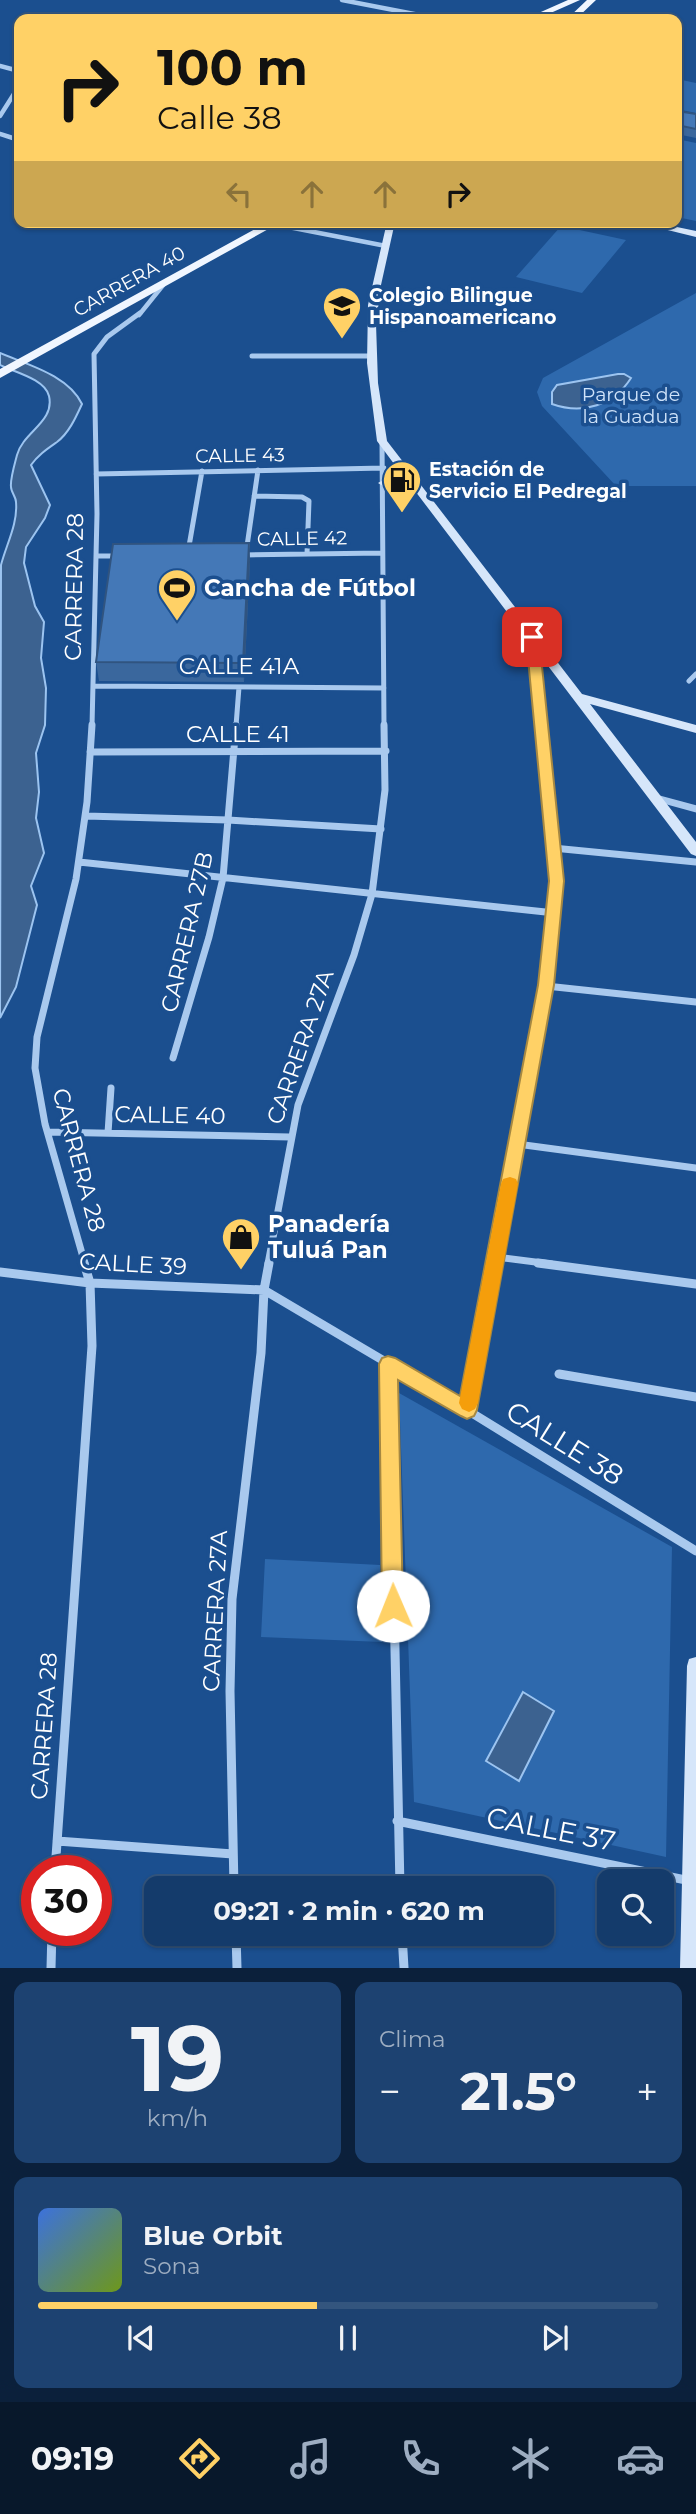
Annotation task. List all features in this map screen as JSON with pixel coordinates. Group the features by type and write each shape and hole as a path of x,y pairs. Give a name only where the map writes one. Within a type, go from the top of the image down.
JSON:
{"main road":[{"path":"542,14 576,0"},
{"path":"577,14 592,0"},
{"name":"CARRERA 40","path":"0,373 266,228"}],"street":[{"path":"342,0 414,14"},
{"path":"0,116 14,94"},
{"path":"299,228 386,246"},
{"name":"CARRERA 27A","path":"234,1876 232,1599 261,1353 264,1290 298,1105 354,955 372,894 381,829 386,751 382,553 384,468 371,356 376,286 390,228"},
{"path":"673,228 696,232"},
{"name":"CARRERA 28","path":"56,1855 92,1346 90,1283 38,1091 35,1052 79,862 86,816 96,556 94,354 107,337 138,316 164,284"},
{"path":"252,356 371,356"},
{"path":"382,440 696,851"},
{"name":"CALLE 43","path":"96,474 384,468"},
{"path":"246,555 258,470"},
{"path":"187,556 202,471"},
{"path":"383,483 396,477 412,481"},
{"path":"254,496 302,497 309,501 307,554"},
{"name":"CALLE 42","path":"234,555 382,553"},
{"path":"174,556 199,555"},
{"path":"96,556 122,556"},
{"path":"467,1410 546,985 555,913 557,881 532,637"},
{"path":"690,681 696,674"},
{"name":"CALLE 41A","path":"93,686 384,688"},
{"name":"CARRERA 27B","path":"173,1058 209,937 223,878 239,687"},
{"path":"578,697 696,729"},
{"name":"CALLE 41","path":"90,752 386,751"},
{"path":"655,797 696,809"},
{"path":"86,816 228,820 381,829"},
{"path":"553,848 696,862"},
{"path":"79,862 555,913"},
{"path":"546,985 696,1002"},
{"path":"108,1133 111,1088"},
{"name":"CALLE 40","path":"48,1132 290,1137"},
{"path":"517,1143 696,1168"},
{"path":"496,1257 696,1284"},
{"name":"CALLE 39","path":"0,1272 90,1283 264,1290"},
{"name":"CALLE 38","path":"264,1290 467,1410 696,1551"},
{"path":"388,1364 399,1876"},
{"path":"559,1374 696,1397"},
{"path":"690,1968 696,1666"},
{"name":"CALLE 37","path":"397,1821 693,1881"},
{"path":"57,1841 233,1854"},
{"path":"51,1968 52,1946"},
{"path":"236,1946 237,1968"},
{"path":"403,1946 404,1968"}],"green space":[{"path":"682,80 696,83 696,113 682,110"},
{"path":"682,140 696,143 696,221 682,218"},
{"path":"559,228 626,240 582,293 516,277"},
{"name":"Parque de la Guadua","path":"696,293 696,486 616,486 542,406 537,392 543,378"},
{"path":"399,1393 672,1547 666,1857 414,1802"},
{"path":"265,1559 380,1565 382,1642 261,1637"}],"shaded area":[{"path":"0,353 57,378 76,394 82,404 65,434 31,465 50,505 45,518 26,547 24,563 35,606 44,622 41,658 46,688 45,725 36,753 39,792 36,818 44,853 31,886 37,905 16,987 0,1018 1,565 15,518 16,500 11,484 17,455 25,440 43,420 50,405 49,396 42,385 0,365"},
{"path":"618,374 631,378 607,401 586,408 552,404 552,392 557,385"},
{"path":"523,1692 554,1711 519,1781 486,1761"}],"building":[{"path":"682,112 696,114 696,129 682,126"},
{"name":"Cancha de Fútbol","path":"249,543 243,663 96,662 113,544"}],"slow traffic":[{"path":"469,1403 510,1184"}],"place":[{"name":"Colegio Bilingue Hispanoamericano","path":"342,340"},
{"name":"Estación de Servicio El Pedregal","path":"402,514"},
{"name":"Cancha de Fútbol","path":"177,622"},
{"name":"Panadería Tuluá Pan","path":"241,1271"}],"route":[{"path":"393,1606 388,1364 467,1410 546,985 557,881 532,637"}]}
